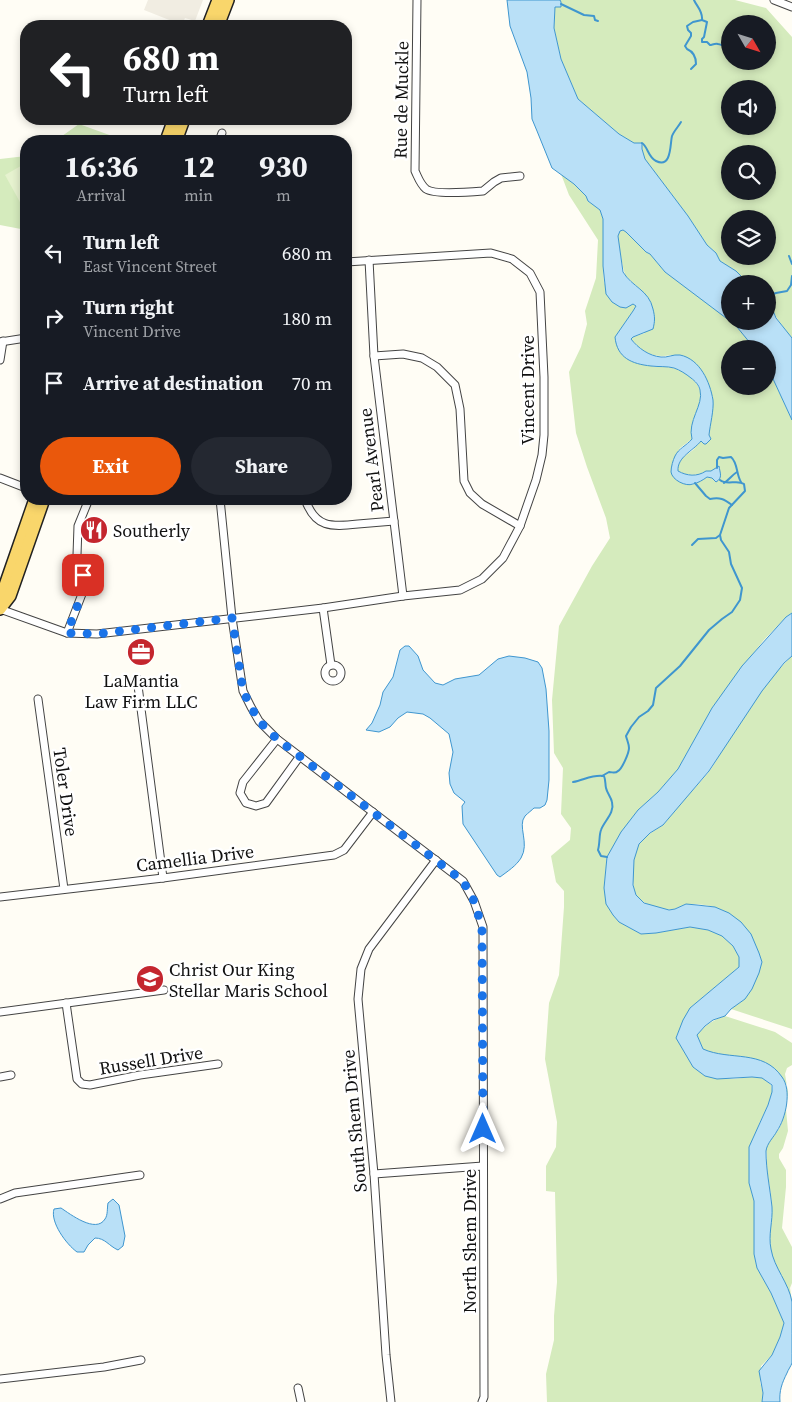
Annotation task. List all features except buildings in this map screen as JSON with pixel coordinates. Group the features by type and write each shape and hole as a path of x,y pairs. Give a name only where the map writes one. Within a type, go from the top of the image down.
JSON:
{"main road":[{"path":"210,20 218,0"},
{"path":"220,20 228,0"},
{"path":"0,609 4,588 33,505"},
{"path":"0,609 10,596 42,505"}],"street":[{"name":"Rue de Muckle","path":"416,0 415,171 419,181 426,190 439,192 483,192 501,178 520,176"},
{"path":"774,0 792,8"},
{"name":"Vincent Drive","path":"0,609 67,633 97,634 460,590 482,579 503,558 520,526 536,480 542,455 544,377 540,292 530,273 512,260 491,253 352,261"},
{"name":"Pearl Avenue","path":"369,260 374,356 403,596"},
{"path":"0,360 2,342 20,339"},
{"path":"374,356 403,354 422,358 437,367 455,385 460,409 464,481 470,493 482,504 520,526"},
{"path":"0,478 20,486"},
{"path":"67,633 82,594 82,570 76,555 78,526 87,505"},
{"name":"North Shem Drive","path":"221,505 232,618 243,691 259,721 277,739 463,881 474,901 482,927 484,1397 482,1402"},
{"path":"306,505 309,512 322,522 336,527 394,521"},
{"path":"323,608 331,665"},
{"path":"136,678 163,878"},
{"name":"Toler Drive","path":"38,699 64,889"},
{"path":"277,739 243,782 240,793 246,803 256,806 266,803 300,756"},
{"name":"Camellia Drive","path":"0,897 334,855 344,850 374,812"},
{"name":"South Shem Drive","path":"392,1402 385,1346 374,1174 358,999 361,969 368,948 436,860"},
{"path":"0,1012 164,990"},
{"name":"Russell Drive","path":"66,1003 77,1079 82,1084 90,1085 140,1075 218,1064"},
{"path":"0,1077 11,1075"},
{"path":"374,1174 483,1166"},
{"path":"0,1199 15,1193 140,1175"},
{"path":"0,1379 104,1367 141,1360"},
{"path":"298,1388 301,1402"}],"green space":[{"path":"560,0 735,0 766,8 772,15 721,15 721,70 776,70 776,19 792,37 792,338 776,316 776,275 740,275 726,265 776,265 776,210 721,210 720,261 716,253 707,245 688,216 645,159 642,144 634,143 619,134 578,99 561,59 554,28 555,6 561,2"},
{"path":"78,125 82,125 109,135 63,135"},
{"path":"20,157 20,229 0,225 0,159"},
{"path":"20,166 20,202 5,175"},
{"path":"561,174 586,196 588,201 600,210 603,219 604,283 636,306 615,337 652,366 672,368 682,372 695,382 700,391 700,402 693,420 691,432 692,439 680,448 672,466 692,485 707,477 721,476 719,466 710,472 693,475 678,471 678,465 682,458 701,441 711,439 709,435 710,421 707,380 671,355 659,356 644,351 631,339 645,333 641,290 625,274 618,238 620,231 626,232 650,254 665,272 721,314 721,330 739,330 748,340 721,340 721,395 776,395 776,385 792,420 792,613 763,641 712,708 678,769 658,792 638,810 607,857 604,888 613,915 619,922 641,934 690,927 708,930 723,936 733,946 739,957 739,967 690,1008 676,1037 693,1067 705,1076 732,1079 763,1078 771,1085 772,1092 768,1105 759,1124 749,1183 754,1201 754,1254 757,1268 771,1293 784,1323 772,1355 761,1366 762,1402 547,1402 546,1374 554,1340 557,1282 555,1192 546,1191 546,1166 556,1147 557,1122 545,1059 549,1003 559,975 564,907 564,891 556,882 551,856 570,840 571,828 561,814 563,768 554,753 552,700 559,626 592,566 610,538 606,518 576,433 569,372 581,347 587,324 585,311 596,278 598,240 569,195"},
{"path":"792,656 792,1029 731,1009 745,999 762,962 751,937 736,919 716,907 686,904 670,909 649,905 637,896 633,870 635,855 641,841 663,825 708,773 756,698"},
{"path":"725,1016 775,1032 792,1043 792,1065 787,1068 785,1074 787,1084 725,1055 711,1053 703,1049 697,1035 709,1023"},
{"path":"787,1086 786,1109 788,1131 779,1158 786,1170 782,1228 792,1247 792,1283 790,1288 792,1302 771,1252 772,1203 766,1148 781,1124 786,1107"}],"shaded area":[{"path":"148,0 203,0 195,20 185,18 184,20 169,20 144,10"}],"water":[{"path":"507,0 560,0 561,7 555,7 554,28 561,59 578,99 619,134 634,143 642,143 645,159 688,216 707,245 716,253 721,265 726,265 740,275 721,275 721,314 665,272 650,254 626,232 620,231 618,236 623,272 648,297 654,314 653,329 631,339 640,348 652,355 663,357 680,355 693,361 703,372 712,393 713,408 709,435 711,439 706,444 701,441 686,454 678,466 678,471 688,475 696,475 711,471 719,466 720,477 716,482 712,478 707,477 697,483 687,485 672,475 671,468 675,456 692,439 692,426 701,396 698,385 694,380 678,370 671,367 638,364 627,359 619,350 615,337 636,306 633,304 626,308 620,307 612,302 606,294 603,266 603,219 600,210 588,201 586,196 574,184 552,168 532,119 527,72 510,26"},
{"path":"776,318 792,338 792,420 776,385 776,340 748,340 739,330 776,330"},
{"path":"792,613 792,656 784,663 762,691 709,771 663,825 650,833 639,844 634,860 633,885 636,895 644,903 669,910 686,904 715,907 729,913 741,922 751,934 762,962 752,989 745,999 725,1016 713,1020 705,1026 697,1035 703,1049 765,1062 782,1077 787,1089 787,1104 783,1119 766,1151 772,1207 771,1249 792,1302 792,1363 781,1387 780,1402 762,1402 763,1393 759,1371 772,1355 784,1323 771,1293 757,1268 754,1254 754,1201 749,1183 749,1147 768,1105 772,1085 762,1078 717,1079 705,1076 693,1067 676,1038 690,1008 739,967 739,957 733,946 722,936 708,930 690,927 641,934 619,922 613,915 606,904 604,888 607,857 621,832 638,810 658,792 678,769 712,708 742,666 786,617"},
{"path":"405,646 409,646 418,656 423,670 435,683 443,685 455,679 479,675 498,659 509,656 538,662 542,668 546,689 549,731 547,800 545,805 540,808 534,808 525,816 522,825 524,847 521,858 500,877 463,824 462,806 465,802 454,793 450,784 449,773 453,752 449,734 423,714 407,712 390,727 379,732 366,730 372,723 380,705 383,692 393,677 400,650"},
{"path":"113,1199 119,1205 125,1236 123,1246 118,1250 104,1241 95,1238 84,1252 77,1252 68,1244 60,1232 54,1220 54,1209 61,1208 89,1224 96,1224 101,1223 105,1219 108,1203"}],"waterway":[{"path":"694,0 701,12 702,20 707,22 702,42 707,42 710,45 721,45"},
{"path":"561,4 584,15 594,16 595,20 598,21"},
{"path":"691,69 696,62 693,53 685,46 691,36 687,26 702,20"},
{"path":"642,143 653,159 661,163 665,161 668,158 672,136 681,122"},
{"path":"789,256 792,264"},
{"path":"776,293 787,291 791,285 792,276"},
{"path":"717,468 719,457 731,457 735,462 741,482"},
{"path":"724,483 737,472"},
{"path":"602,776 609,772 620,770 629,750 626,736 639,717 653,705 656,688 680,666 709,630 732,612 740,600 742,588 731,564 729,552 720,535 729,508 745,491 744,484 720,480"},
{"path":"695,483 710,499 722,499 732,505"},
{"path":"692,545 698,539 716,538 720,535"},
{"path":"573,782 592,776 604,776 613,806 602,827 598,850 601,856 607,857"}],"place":[{"name":"Southerly","path":"94,530"},
{"name":"LaMantia Law Firm LLC","path":"141,652"},
{"name":"Christ Our King Stellar Maris School","path":"150,979"}],"route":[{"path":"83,575 82,594 67,633 97,634 232,618 243,691 259,721 277,739 463,881 474,901 482,927 483,1129"}]}
